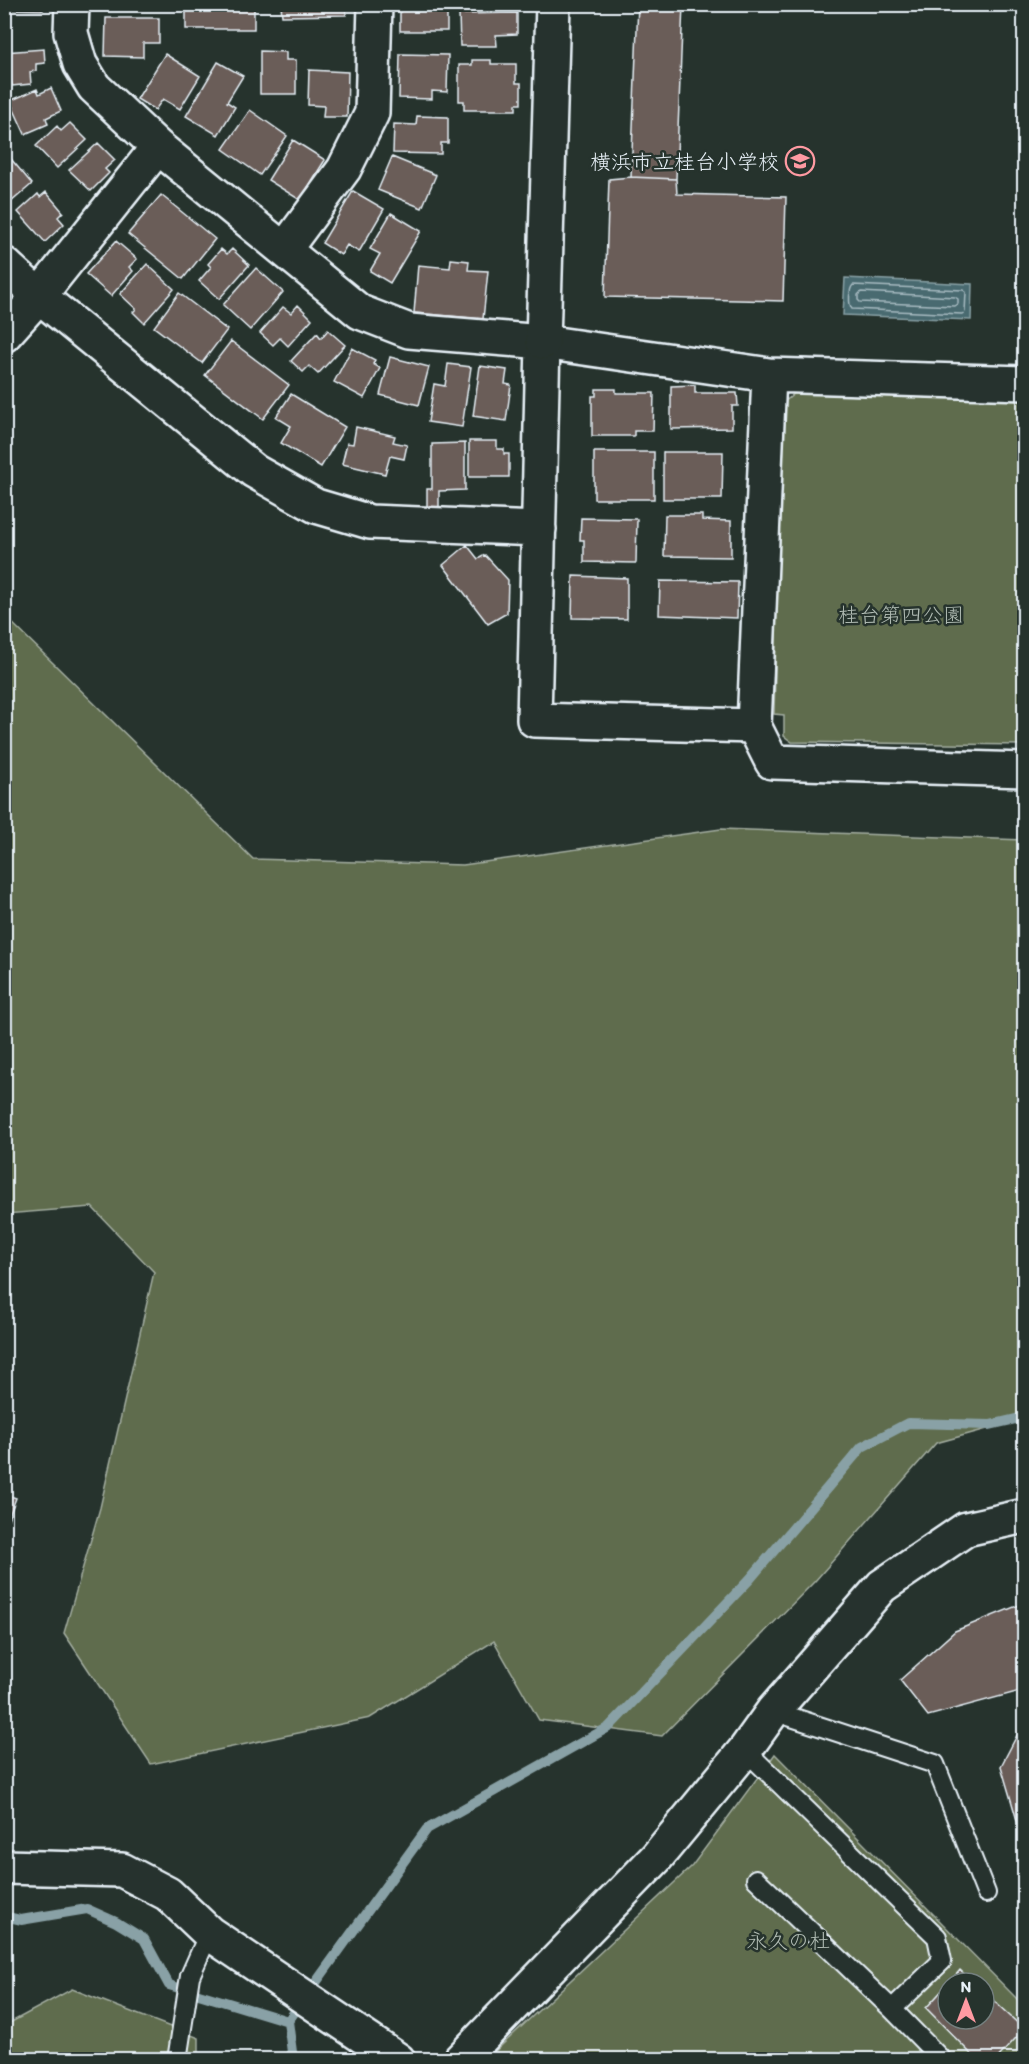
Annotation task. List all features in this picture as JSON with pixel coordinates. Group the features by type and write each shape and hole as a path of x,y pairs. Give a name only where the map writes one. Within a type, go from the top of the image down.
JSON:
{"street":[{"path":"72,4 71,33 80,64 94,87 158,147 360,312 408,331 543,342 769,375 1024,383"},
{"path":"284,250 344,170 372,113 375,4"},
{"path":"553,4 534,720 754,726"},
{"path":"4,335 39,296 158,147"},
{"path":"4,264 39,296 254,471 316,506 370,522 539,529"},
{"path":"769,375 754,726 772,762 1024,770"},
{"path":"460,2060 656,1858 773,1711 882,1586 966,1529 1024,1516"},
{"path":"4,1867 122,1870 168,1894 210,1932 398,2060"}],"lane":[{"path":"773,1711 934,1764 986,1893"},
{"path":"744,1750 937,1937 942,1961 892,2009"},
{"path":"756,1879 942,2060"},
{"path":"177,2060 190,1976 210,1932"}],"green space":[{"name":"桂台第四公園","path":"795,393 1024,399 1024,745 792,742 784,736 784,715 774,714 782,404"},
{"path":"4,615 253,859 463,865 721,829 1024,840 1024,1419 936,1443 815,1581 662,1736 539,1720 494,1641 370,1718 151,1764 64,1633 100,1508 154,1272 92,1207 5,1214"},
{"name":"永久の杜","path":"775,1754 989,1971 936,1971 936,2031 996,2031 996,1978 1024,2006 1024,2059 486,2060 692,1866"},
{"path":"72,1989 199,2038 199,2059 5,2059 4,2026"}],"water":[{"path":"845,278 972,284 971,320 843,315"}],"building":[{"path":"4,4 43,4 43,10 4,9"},
{"path":"186,4 254,4 254,29 186,29"},
{"path":"281,4 346,4 346,15 282,16"},
{"path":"400,4 447,4 447,31 400,31"},
{"path":"638,4 683,4 676,179 631,177"},
{"path":"517,13 517,34 496,35 497,46 460,46 459,14"},
{"path":"106,18 159,18 159,43 143,43 143,57 105,56"},
{"path":"44,49 45,63 36,64 36,71 30,72 31,84 12,86 11,81 4,82 4,52"},
{"path":"260,51 286,52 286,60 296,60 296,94 260,94"},
{"path":"165,54 200,76 180,109 163,99 155,110 137,99"},
{"path":"400,54 448,55 447,92 432,91 432,99 399,98"},
{"path":"472,60 491,60 491,64 516,64 516,83 521,83 521,104 516,104 516,110 464,110 464,101 459,101 459,65 472,65"},
{"path":"218,62 243,76 227,102 235,107 218,135 186,116"},
{"path":"309,70 348,72 347,117 323,117 324,106 308,105"},
{"path":"51,88 61,111 46,118 48,124 25,134 10,101 37,89 39,94"},
{"path":"250,110 287,136 260,175 223,149"},
{"path":"417,116 448,117 448,143 441,143 441,154 393,153 394,124 416,125"},
{"path":"70,123 87,140 57,168 36,146 57,126 61,131"},
{"path":"293,140 325,160 300,200 268,180"},
{"path":"98,143 115,160 105,169 109,173 91,191 69,170"},
{"path":"392,157 436,175 422,208 378,190"},
{"path":"11,159 32,184 4,208 4,164"},
{"path":"631,177 676,179 677,194 786,197 783,301 605,297 609,179"},
{"path":"353,191 384,209 359,252 347,245 341,255 322,243"},
{"path":"46,192 63,212 58,217 64,224 45,242 18,212 38,194 40,197"},
{"path":"161,195 215,239 183,279 128,234"},
{"path":"391,213 421,231 390,283 370,271 380,254 370,249"},
{"path":"116,241 137,259 129,267 133,271 111,296 86,274"},
{"path":"221,249 227,254 232,249 249,265 219,299 199,281 211,267 208,264"},
{"path":"451,259 469,261 468,270 488,271 483,319 414,313 418,265 450,268"},
{"path":"147,264 174,289 144,323 133,312 136,309 120,294"},
{"path":"256,268 283,292 250,330 223,305"},
{"path":"179,293 227,330 202,363 154,327"},
{"path":"298,305 312,319 288,346 280,338 273,345 260,333 283,307 291,313"},
{"path":"328,330 345,345 318,374 309,366 303,372 291,361 317,333 321,338"},
{"path":"231,341 289,385 263,419 205,375"},
{"path":"352,348 375,360 373,364 380,368 364,398 334,382"},
{"path":"390,357 429,367 419,405 380,395"},
{"path":"448,364 471,367 462,427 428,422 434,384 445,386"},
{"path":"480,366 507,370 505,384 511,385 506,421 473,416"},
{"path":"695,385 695,393 737,393 738,406 732,406 732,428 671,429 671,386"},
{"path":"596,389 616,389 616,393 654,393 653,431 634,431 634,436 592,436 592,396 596,396"},
{"path":"291,394 345,427 321,467 281,443 291,426 276,417"},
{"path":"356,427 395,436 393,442 407,445 404,459 390,456 385,474 342,464 347,443 353,444"},
{"path":"469,441 497,441 497,449 504,449 504,454 509,454 509,477 469,477"},
{"path":"465,443 465,490 439,491 439,507 427,507 427,489 432,489 432,444"},
{"path":"594,452 654,452 654,499 594,499"},
{"path":"663,452 723,452 722,499 663,499"},
{"path":"665,515 702,515 702,520 731,521 731,557 664,556"},
{"path":"581,518 637,519 636,563 584,562 584,540 580,540"},
{"path":"467,545 478,559 485,555 508,580 507,613 488,624 443,565"},
{"path":"573,576 627,578 627,619 572,618"},
{"path":"660,581 738,582 737,618 659,615"},
{"path":"4,1494 16,1498 4,1529"},
{"path":"1024,1603 1024,1690 928,1716 900,1680 955,1631"},
{"path":"1024,1722 1024,1844 1001,1766"},
{"path":"936,1997 936,2018 926,2008"},
{"path":"996,2003 1024,2029 996,2060 977,2060 949,2031 996,2031"}],"waterway":[{"path":"293,2060 288,2021 427,1829 609,1727 750,1579 862,1447 908,1423 990,1425 1024,1417"},
{"path":"4,1916 21,1920 87,1909 116,1922 144,1939 169,1985 288,2021"}],"place":[{"name":"横浜市立桂台小学校","path":"800,161"}]}
